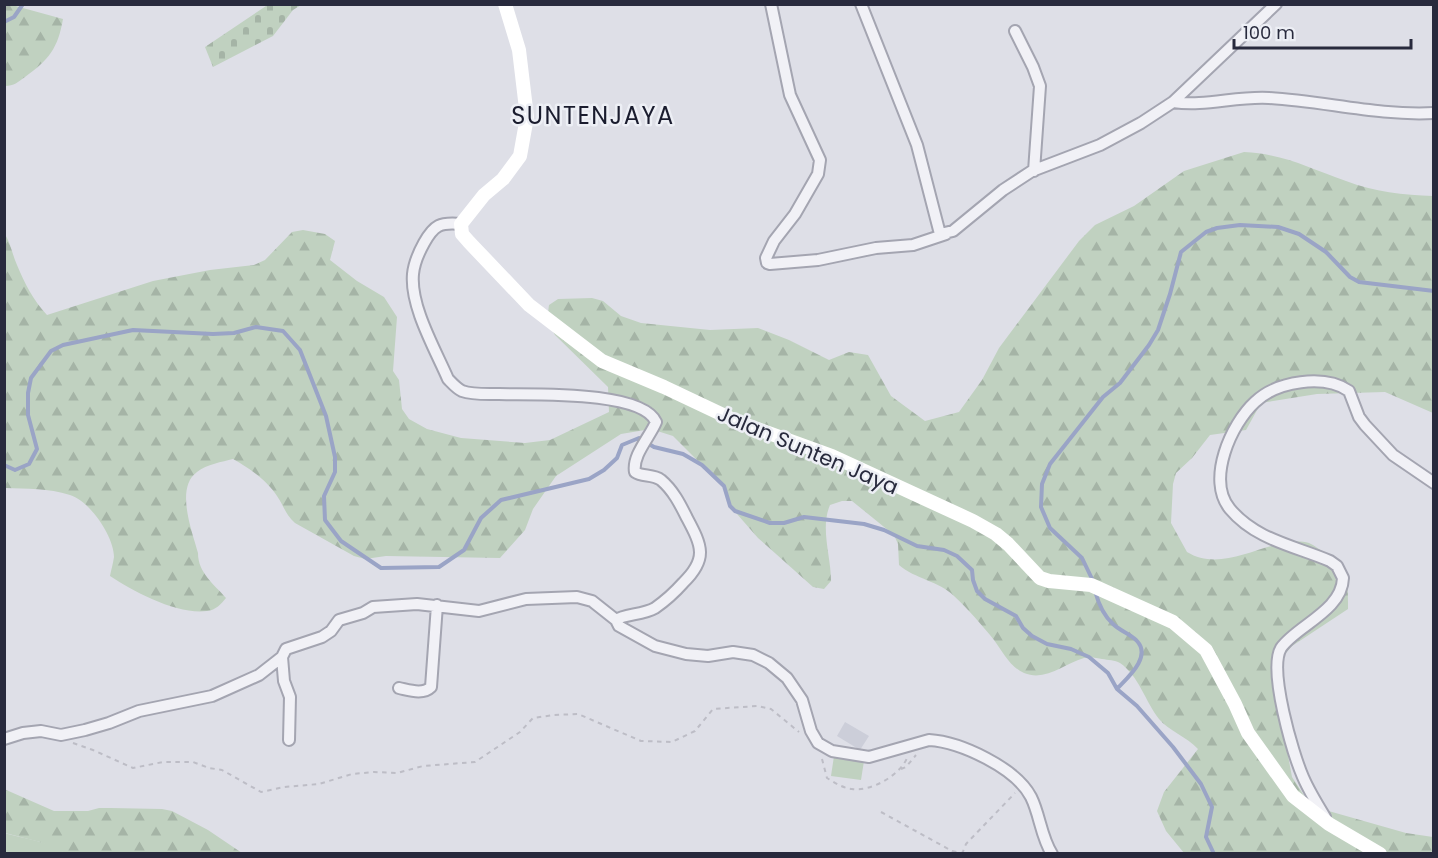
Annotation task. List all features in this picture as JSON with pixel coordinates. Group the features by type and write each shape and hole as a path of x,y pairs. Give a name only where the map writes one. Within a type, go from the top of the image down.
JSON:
{"main road":[{"path":"461,224 484,195 503,179 520,156 527,117 519,50 506,4"},
{"name":"Jalan Sunten Jaya","path":"461,224 462,234 529,305 602,361 738,422 832,456 973,521 1008,544 1040,578 1094,587 1173,622 1206,650 1248,733 1293,795 1329,824 1380,854"}],"street":[{"path":"771,4 790,95 820,160 818,174 795,214 774,241 766,258 766,263 771,264 818,260 876,248 913,245 953,231 1009,186 1034,171 1100,145 1141,123 1173,102 1276,4"},
{"path":"861,4 917,145 938,229 940,234 946,234"},
{"path":"1015,31 1040,86 1034,171"},
{"path":"1173,102 1192,105 1242,98 1293,99 1388,113 1434,113"},
{"path":"461,224 445,223 434,228 423,244 412,275 418,307 448,379 463,392 589,396 633,405 654,417 656,422 635,461 634,468 638,474 659,479 676,498 698,538 701,552 700,562 695,572 656,607 643,614 621,616 616,620"},
{"path":"1329,824 1311,795 1293,751 1284,717 1278,659 1281,648 1319,616 1340,592 1343,578 1337,566 1330,561 1263,536 1230,509 1220,489 1219,478 1224,456 1239,422 1257,400 1276,390 1295,384 1333,383 1349,392 1359,417 1393,455 1434,483"},
{"path":"4,739 23,733 41,731 61,735 109,723 139,711 212,696 259,675 282,657 286,649 322,637 331,631 339,620 363,613 373,607 417,604 479,611 526,599 577,597 592,601 627,632 655,646 686,654 708,656 733,652 753,655 769,663 787,678 802,700 811,731 818,743 832,751 869,757 929,740 951,744 994,762 1023,784 1032,799 1052,854"},
{"path":"399,688 428,691 431,687 436,605"},
{"path":"282,657 284,681 290,698 289,740"}],"path":[{"path":"61,735 75,745 93,750 133,768 163,762 193,762 222,770 261,792 284,787 319,784 352,774 397,773 423,766 475,762 520,732 533,718 554,715 578,714 641,741 672,742 696,731 713,709 757,706 771,709 803,735 818,743 827,778 855,790 870,786 898,771 906,760 907,748"},
{"path":"881,812 952,851 962,853 963,847 976,832 1023,784"}],"shaded area":[{"path":"845,722 869,736 860,750 837,736"}],"green space":[{"path":"269,4 301,5 293,10 273,36 213,67 205,47"},
{"path":"4,5 12,5 63,19 55,46 46,59 18,82 5,86"},
{"path":"1244,152 1284,159 1367,188 1400,194 1433,196 1433,413 1385,392 1317,394 1261,403 1246,430 1210,435 1192,458 1176,473 1173,484 1171,523 1187,552 1202,558 1234,557 1295,542 1311,544 1339,565 1346,577 1348,609 1292,646 1272,669 1292,777 1311,806 1406,833 1433,837 1433,853 1184,853 1166,831 1157,811 1164,792 1198,749 1159,719 1127,668 1114,661 1089,657 1077,660 1048,674 1032,675 1019,670 954,596 899,565 898,544 894,535 852,501 830,505 826,533 831,581 824,589 813,587 758,538 730,506 724,486 711,471 673,436 651,429 621,434 556,476 533,509 525,530 500,558 386,556 365,559 354,556 295,523 268,485 233,459 205,467 190,479 186,499 189,522 201,566 208,578 226,598 216,608 207,611 170,606 131,589 110,576 114,557 110,540 93,512 78,499 54,491 5,488 4,233 26,285 47,315 153,281 210,270 254,265 265,260 292,232 303,230 325,234 335,241 330,260 357,281 384,297 397,317 393,371 399,380 402,409 409,419 427,429 461,438 525,443 550,440 609,412 608,387 555,335 551,328 548,317 549,305 558,299 592,298 603,301 621,316 641,323 710,330 758,328 829,360 849,352 868,355 891,396 925,421 959,412 982,380 999,348 1079,241 1095,225 1134,206 1184,171"},
{"path":"834,756 864,761 861,780 831,776"},
{"path":"4,789 54,811 111,808 172,811 208,830 242,853 65,853 40,842 5,833"},
{"path":"4,833 44,843 65,853 5,853"}],"waterway":[{"path":"4,22 14,17 23,4"},
{"path":"1094,583 1082,558 1050,528 1041,507 1042,484 1050,464 1103,397 1120,383 1158,330 1181,252 1206,232 1217,228 1240,225 1278,227 1299,234 1326,252 1350,277 1359,282 1434,291"},
{"path":"4,465 15,470 29,464 37,449 28,415 28,393 31,378 51,351 63,345 133,330 213,334 234,333 256,327 283,331 300,350 326,416 335,457 335,472 324,496 325,520 341,541 381,568 439,567 464,550 481,518 501,500 589,479 604,470 617,458 622,445 639,438 654,447 683,454 702,465 724,486 730,506 735,511 770,523 784,523 804,517 864,524 884,530 917,546 944,550 957,556 972,570 977,591 985,599 1016,616 1023,628 1032,636 1047,644 1071,649 1089,657 1108,673 1117,689 1137,706 1173,747 1201,784 1212,807 1206,837 1214,854"},
{"path":"1095,591 1110,621 1135,639 1141,647 1140,660 1132,673 1117,689"}],"district":[{"name":"SUNTENJAYA","path":"593,115"}]}
